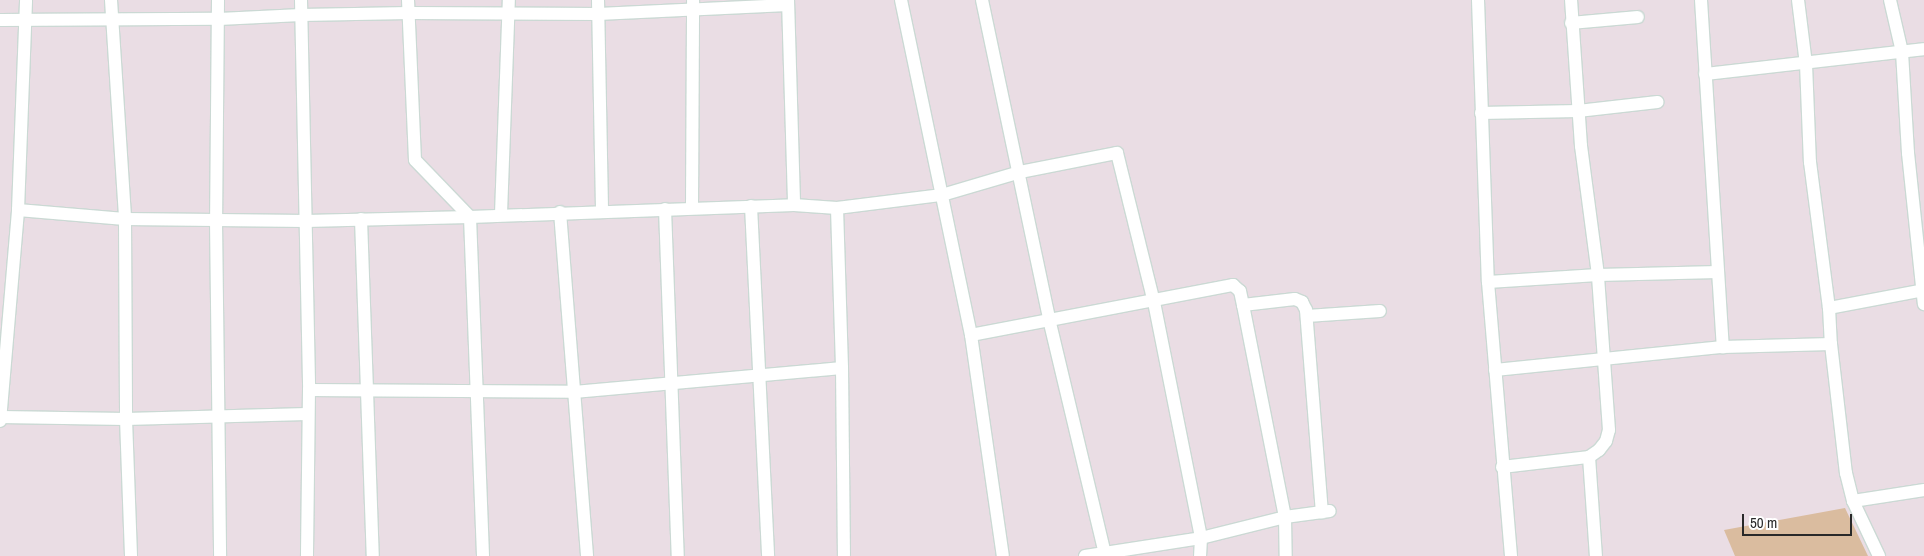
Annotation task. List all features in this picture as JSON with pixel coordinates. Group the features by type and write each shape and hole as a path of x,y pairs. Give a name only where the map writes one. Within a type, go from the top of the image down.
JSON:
{"street":[{"path":"26,0 18,210 0,419 218,417 307,414"},
{"path":"111,0 126,219 126,418 131,556"},
{"path":"218,0 216,221 220,556"},
{"path":"301,0 309,390 307,414 306,556"},
{"path":"408,0 415,160 470,217 483,556"},
{"path":"500,214 510,0"},
{"path":"598,0 602,211"},
{"path":"901,0 971,336 1003,556"},
{"path":"982,0 1020,172 1049,319 1105,554"},
{"path":"1478,0 1488,282 1502,467 1511,556"},
{"path":"1502,467 1589,457 1599,450 1606,441 1609,430 1598,275 1578,111 1571,0"},
{"path":"1701,0 1723,347"},
{"path":"1798,0 1806,64 1810,162 1829,308 1831,344 1846,473 1853,501 1879,556"},
{"path":"1890,0 1902,52 1924,304"},
{"path":"0,20 219,19 301,15 598,14 693,5 788,3 794,205"},
{"path":"692,208 693,5"},
{"path":"1572,23 1638,17"},
{"path":"1705,74 1924,50"},
{"path":"1481,113 1578,111 1657,102"},
{"path":"18,210 126,219 306,221 470,217 500,214 751,206 794,205 837,208 942,195 1020,172 1117,153 1154,302 1201,538 1200,556"},
{"path":"751,206 768,556"},
{"path":"837,208 842,368 844,556"},
{"path":"664,209 678,556"},
{"path":"560,212 586,556"},
{"path":"361,220 373,556"},
{"path":"1488,282 1598,275 1718,272"},
{"path":"971,336 1049,319 1154,302 1233,285 1240,291 1286,517 1286,556"},
{"path":"1829,308 1923,290"},
{"path":"1085,556 1201,538 1286,517 1326,511 1307,316 1302,302 1295,299 1243,305"},
{"path":"1307,316 1380,311"},
{"path":"1495,370 1723,347 1831,344"},
{"path":"309,390 574,392 842,368"},
{"path":"1589,457 1596,556"},
{"path":"1853,501 1924,490"}],"shaded area":[{"path":"1845,508 1868,556 1735,556 1724,530"}]}
